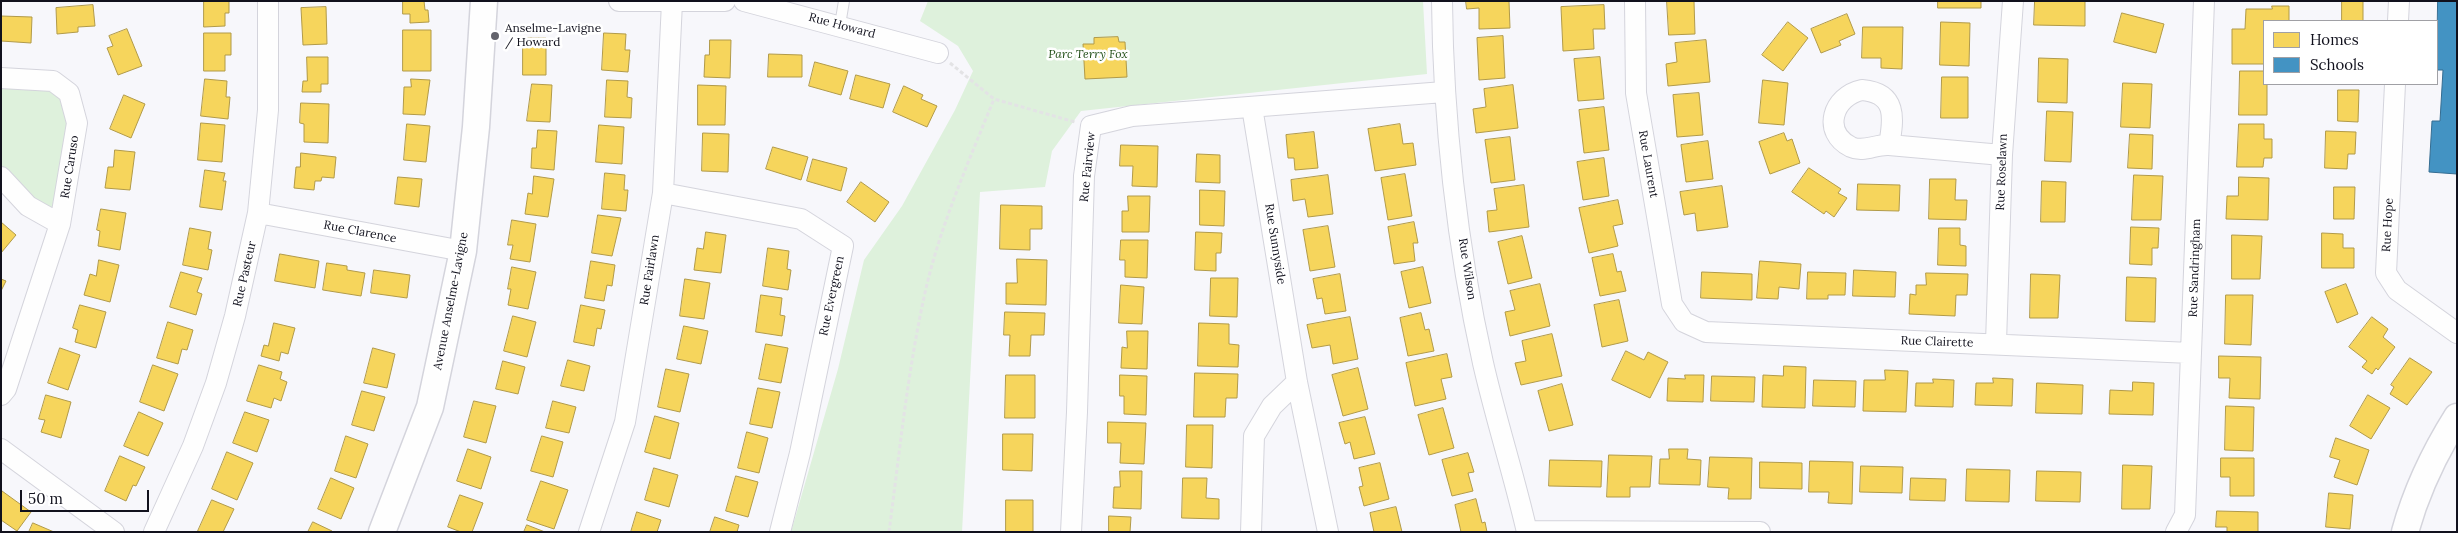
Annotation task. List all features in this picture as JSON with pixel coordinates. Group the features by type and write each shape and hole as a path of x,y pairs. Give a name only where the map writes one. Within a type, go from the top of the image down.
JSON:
{"street":[{"name":"Rue Pasteur","path":"154,532 192,446 216,383 235,316 258,213 268,110 268,1"},
{"name":"Avenue Anselme-Lavigne","path":"382,532 430,407 462,251 476,127 484,1"},
{"path":"619,1 724,1"},
{"name":"Rue Howard","path":"744,1 840,25 938,53"},
{"name":"Rue Wilson","path":"1442,1 1444,92 1462,246 1483,362 1527,531"},
{"name":"Rue Laurent","path":"1635,1 1636,93 1672,304 1684,322"},
{"name":"Rue Roselawn","path":"1996,343 2002,155 2013,1"},
{"name":"Rue Sandringham","path":"2176,532 2185,515 2204,1"},
{"path":"2398,20 2399,1"},
{"name":"Rue Fairlawn","path":"589,532 625,422 663,193 672,2"},
{"name":"Rue Caruso","path":"1,78 53,81 69,93 77,123 60,224 6,389 1,395"},
{"name":"Rue Hope","path":"2395,85 2386,273 2397,290 2457,333"},
{"name":"Rue Fairview","path":"1071,532 1077,412 1084,176 1090,126 1132,116 1444,92"},
{"name":"Rue Sunnyside","path":"1252,107 1297,382 1328,532"},
{"path":"1889,145 2002,155"},
{"path":"1,177 28,206 60,224"},
{"name":"Rue Evergreen","path":"663,193 801,219 843,246 800,453 780,532"},
{"name":"Rue Clarence","path":"258,213 462,251"},
{"name":"Rue Clairette","path":"1684,322 1706,332 1996,343 2192,353"},
{"path":"1251,532 1254,436 1272,406 1297,382"},
{"path":"2405,532 2411,508 2443,439 2457,417"},
{"path":"1,449 114,532"},
{"path":"1527,531 1760,532"}],"lane":[{"path":"840,25 844,1"}],"path":[{"path":"938,53 994,99 1090,126"},
{"path":"889,532 911,361 928,282 962,177 994,99"}],"green space":[{"name":"Parc Terry Fox","path":"928,1 1423,1 1427,74 1081,111 1052,151 1045,187 980,192 962,532 791,532 838,369 864,260 902,206 955,110 973,71 958,46 920,21"},
{"path":"1,83 53,91 64,103 68,126 54,212 24,193 6,174 2,166"}],"building: Homes":[{"path":"204,1 229,1 229,13 225,13 225,26 204,27"},
{"path":"403,1 424,1 425,10 428,10 429,22 410,23 410,14 403,14"},
{"path":"1466,1 1509,1 1510,28 1479,29 1479,8 1467,9"},
{"path":"1667,1 1694,1 1695,34 1669,35"},
{"path":"1938,1 1981,1 1981,8 1938,8"},
{"path":"2035,1 2085,1 2085,26 2034,25"},
{"path":"2342,1 2363,1 2363,20 2342,20"},
{"path":"93,5 95,26 78,27 78,32 57,34 56,8"},
{"path":"1604,5 1605,29 1593,29 1594,49 1563,51 1561,7"},
{"path":"2272,6 2289,6 2289,20 2263,20 2263,64 2232,64 2232,29 2245,29 2246,9 2272,9"},
{"path":"326,7 327,44 303,45 301,8"},
{"path":"2122,13 2164,24 2156,53 2114,42"},
{"path":"1847,14 1855,34 1839,41 1841,45 1821,53 1811,29"},
{"path":"1,16 32,17 31,43 1,41"},
{"path":"1788,22 1808,38 1783,71 1762,55"},
{"path":"1941,22 1970,23 1969,66 1940,65"},
{"path":"1863,27 1903,27 1902,69 1881,68 1881,58 1862,58"},
{"path":"127,29 142,66 118,75 107,48 113,46 109,36"},
{"path":"403,30 431,30 431,71 403,71"},
{"path":"204,33 231,33 231,55 225,55 225,71 204,71"},
{"path":"604,33 626,34 625,50 630,50 628,72 602,70"},
{"path":"1503,36 1505,78 1479,80 1477,38"},
{"path":"1118,37 1119,42 1125,42 1127,77 1085,79 1083,44 1094,44 1094,38"},
{"path":"523,38 546,38 546,75 523,75"},
{"path":"710,40 731,40 730,78 704,77 705,55 709,55"},
{"path":"1706,40 1710,82 1668,86 1666,64 1677,62 1675,43"},
{"path":"769,54 802,55 802,77 768,77"},
{"path":"307,57 328,57 328,84 321,84 321,92 302,92 303,81 307,81"},
{"path":"1600,57 1604,99 1578,101 1574,59"},
{"path":"2039,58 2068,59 2067,103 2038,102"},
{"path":"815,62 848,71 841,95 809,86"},
{"path":"2240,71 2263,71 2263,85 2267,85 2267,115 2239,115"},
{"path":"856,75 890,84 883,108 850,99"},
{"path":"1942,77 1968,77 1968,118 1941,118"},
{"path":"205,79 227,81 226,97 230,97 228,119 201,116"},
{"path":"411,79 430,80 425,115 403,114 404,87 411,87"},
{"path":"607,80 628,81 627,97 632,98 631,118 605,117"},
{"path":"1763,80 1788,83 1784,125 1759,123"},
{"path":"2123,83 2152,84 2150,128 2121,127"},
{"path":"532,84 552,85 550,122 527,121"},
{"path":"698,85 726,86 725,125 698,125"},
{"path":"1513,85 1518,128 1476,133 1473,109 1486,107 1484,89"},
{"path":"904,86 923,95 921,99 937,106 927,127 893,112"},
{"path":"2338,90 2359,90 2358,122 2338,121"},
{"path":"1699,93 1703,135 1677,137 1673,95"},
{"path":"124,95 145,104 131,138 110,129"},
{"path":"301,103 329,104 328,143 304,142 304,124 300,123"},
{"path":"1604,107 1609,150 1584,153 1579,110"},
{"path":"2047,111 2073,112 2071,162 2045,161"},
{"path":"201,123 225,125 222,162 198,160"},
{"path":"407,124 430,126 426,162 404,160"},
{"path":"1400,124 1403,144 1413,143 1416,165 1375,171 1368,129"},
{"path":"2239,124 2264,124 2264,139 2272,139 2272,158 2264,158 2263,167 2237,167"},
{"path":"599,125 624,127 622,164 596,162"},
{"path":"538,130 557,131 554,170 531,168 532,148 536,148"},
{"path":"2326,131 2356,132 2355,154 2348,154 2347,169 2325,168"},
{"path":"1314,132 1318,168 1295,170 1294,158 1288,158 1286,135"},
{"path":"703,133 729,134 728,172 702,171"},
{"path":"1784,133 1787,141 1792,139 1800,163 1770,174 1759,142"},
{"path":"2130,134 2153,135 2152,169 2128,168"},
{"path":"1510,137 1515,180 1491,183 1485,140"},
{"path":"1708,141 1713,179 1686,182 1681,145"},
{"path":"1121,145 1158,146 1157,187 1132,186 1133,166 1120,166"},
{"path":"773,147 808,157 801,180 766,169"},
{"path":"115,150 135,152 130,190 105,188 108,167 113,167"},
{"path":"301,153 336,157 334,178 322,177 321,181 315,181 314,190 294,188 296,167 300,167"},
{"path":"1197,154 1220,155 1220,183 1196,182"},
{"path":"1604,158 1609,196 1583,200 1577,162"},
{"path":"813,159 847,168 841,191 807,181"},
{"path":"1809,168 1841,189 1838,193 1847,198 1834,217 1826,211 1824,214 1792,192"},
{"path":"205,170 225,173 223,181 226,181 222,210 200,207"},
{"path":"605,173 625,175 624,190 628,190 626,211 602,209"},
{"path":"1405,174 1412,216 1388,220 1381,178"},
{"path":"1328,175 1333,214 1308,217 1305,199 1293,201 1291,180"},
{"path":"2134,175 2163,176 2161,220 2132,220"},
{"path":"534,176 554,179 548,217 525,214 528,193 532,194"},
{"path":"398,177 422,179 419,207 395,204"},
{"path":"2239,177 2269,178 2268,220 2226,219 2227,196 2238,196"},
{"path":"1930,179 1956,179 1955,200 1967,200 1966,220 1929,219"},
{"path":"2042,181 2066,182 2065,222 2041,222"},
{"path":"861,182 889,202 875,222 847,202"},
{"path":"1858,184 1900,185 1899,211 1857,210"},
{"path":"1524,185 1529,227 1489,232 1487,211 1497,210 1494,189"},
{"path":"1722,186 1728,227 1697,231 1695,213 1684,215 1680,192"},
{"path":"2334,187 2355,187 2354,219 2334,219"},
{"path":"1200,190 1225,191 1224,226 1200,225"},
{"path":"1128,196 1150,196 1149,232 1122,232 1122,211 1128,211"},
{"path":"1618,200 1623,224 1613,226 1618,246 1589,253 1579,208"},
{"path":"1001,205 1042,206 1042,229 1030,229 1030,250 1000,249"},
{"path":"101,209 126,213 120,250 98,246 100,231 97,230"},
{"path":"598,215 621,218 612,256 592,253"},
{"path":"512,220 536,224 530,262 510,259 513,245 508,245"},
{"path":"1,222 16,235 1,253"},
{"path":"1414,222 1418,243 1413,243 1415,261 1394,264 1388,227"},
{"path":"1328,226 1335,267 1310,271 1303,230"},
{"path":"2131,227 2159,228 2158,248 2152,248 2152,265 2130,264"},
{"path":"190,228 211,232 208,249 212,250 208,270 183,265"},
{"path":"1939,228 1960,228 1960,245 1966,246 1966,266 1938,265"},
{"path":"706,232 726,235 721,273 694,270 697,248 703,249"},
{"path":"1196,232 1222,233 1221,253 1216,253 1216,271 1195,270"},
{"path":"2322,233 2343,234 2343,248 2354,248 2354,268 2322,268"},
{"path":"2232,235 2262,236 2260,279 2232,279"},
{"path":"1522,236 1532,278 1508,284 1498,242"},
{"path":"1121,240 1148,240 1147,278 1125,277 1125,260 1120,260"},
{"path":"768,248 789,251 787,269 791,270 788,290 763,286"},
{"path":"280,254 319,261 315,288 275,281"},
{"path":"1613,254 1617,272 1621,271 1626,291 1600,296 1592,258"},
{"path":"1017,259 1047,260 1046,305 1006,304 1006,283 1017,283"},
{"path":"99,260 119,265 110,302 84,295 90,274 96,276"},
{"path":"591,261 615,265 612,286 607,285 604,301 585,298"},
{"path":"1760,261 1801,264 1799,289 1779,287 1778,299 1757,298"},
{"path":"327,263 347,266 347,270 365,273 361,296 323,290"},
{"path":"512,267 536,272 528,309 508,305 511,289 508,289"},
{"path":"1423,267 1431,303 1409,308 1401,272"},
{"path":"374,270 410,275 407,298 371,293"},
{"path":"1854,270 1896,272 1895,297 1853,296"},
{"path":"181,272 202,278 197,292 202,294 196,315 170,307"},
{"path":"1702,272 1752,274 1752,300 1701,298"},
{"path":"1808,272 1846,273 1845,295 1828,295 1828,299 1807,299"},
{"path":"1926,273 1968,274 1967,295 1956,295 1955,316 1909,314 1910,294 1916,295 1916,285 1926,285"},
{"path":"1340,274 1346,311 1325,314 1322,298 1317,299 1313,279"},
{"path":"2031,274 2060,275 2058,318 2030,318"},
{"path":"2127,277 2156,278 2155,322 2126,321"},
{"path":"1211,278 1238,278 1237,317 1210,316"},
{"path":"1,279 6,281 1,291"},
{"path":"685,279 710,283 704,319 680,316"},
{"path":"1540,284 1550,326 1510,336 1505,312 1515,310 1510,291"},
{"path":"2346,284 2358,314 2337,323 2325,292"},
{"path":"1121,285 1144,287 1142,324 1119,323"},
{"path":"761,295 782,298 780,315 785,316 782,336 756,332"},
{"path":"2226,295 2253,295 2251,345 2225,344"},
{"path":"1619,300 1628,341 1602,347 1594,305"},
{"path":"80,305 106,312 96,348 75,342 78,330 73,328"},
{"path":"581,305 605,310 601,329 597,328 594,346 574,342"},
{"path":"1005,312 1045,313 1044,335 1031,335 1030,356 1009,356 1010,335 1004,335"},
{"path":"1421,313 1425,330 1429,329 1434,351 1408,356 1400,318"},
{"path":"513,316 536,322 527,357 504,351"},
{"path":"1350,317 1358,359 1333,364 1330,345 1312,348 1307,325"},
{"path":"2372,317 2388,329 2383,337 2395,347 2378,370 2376,368 2372,374 2362,367 2367,361 2349,347"},
{"path":"168,322 193,330 187,350 182,349 178,364 157,358"},
{"path":"274,323 295,328 288,354 281,352 279,361 261,356 264,345 268,346"},
{"path":"1199,323 1229,324 1229,344 1239,345 1238,367 1198,366"},
{"path":"684,326 708,331 701,364 677,359"},
{"path":"1127,331 1148,331 1147,369 1121,368 1122,347 1127,348"},
{"path":"1552,334 1562,376 1521,385 1515,363 1526,361 1522,341"},
{"path":"766,344 788,348 781,383 759,379"},
{"path":"60,348 80,355 68,390 48,383"},
{"path":"373,348 395,354 387,388 364,383"},
{"path":"1626,351 1644,360 1648,352 1668,362 1650,398 1612,380"},
{"path":"1447,354 1452,377 1441,379 1446,399 1415,406 1406,363"},
{"path":"2219,356 2261,357 2260,399 2229,398 2230,378 2219,378"},
{"path":"2410,358 2432,372 2407,405 2390,394 2394,387 2391,385"},
{"path":"568,360 590,366 584,391 561,386"},
{"path":"503,361 525,367 518,394 496,389"},
{"path":"153,365 178,374 164,411 140,402"},
{"path":"259,365 282,372 280,379 287,382 281,401 274,398 271,408 247,401"},
{"path":"1784,366 1806,367 1805,408 1762,407 1763,375 1783,376"},
{"path":"1358,368 1368,409 1343,416 1332,375"},
{"path":"666,369 689,374 680,412 658,407"},
{"path":"1885,370 1908,371 1906,412 1863,411 1864,380 1885,380"},
{"path":"1195,373 1238,374 1237,398 1226,398 1225,417 1194,417"},
{"path":"1006,375 1035,375 1035,418 1005,418"},
{"path":"1120,375 1147,376 1146,415 1124,414 1124,396 1120,396"},
{"path":"1685,375 1704,375 1703,402 1667,401 1668,378 1685,379"},
{"path":"1712,376 1755,377 1754,402 1711,401"},
{"path":"1993,378 2013,379 2012,406 1975,405 1976,383 1993,383"},
{"path":"1933,379 1954,380 1953,407 1915,406 1916,383 1933,383"},
{"path":"1814,380 1856,381 1855,407 1813,406"},
{"path":"2133,382 2154,383 2153,415 2109,414 2110,390 2132,391"},
{"path":"2037,383 2083,385 2082,414 2036,413"},
{"path":"1562,384 1573,425 1549,431 1538,391"},
{"path":"758,388 780,392 772,428 750,424"},
{"path":"362,391 385,397 374,431 352,425"},
{"path":"46,395 71,402 61,438 41,432 45,420 39,419"},
{"path":"2368,395 2390,408 2371,439 2350,426"},
{"path":"474,401 496,406 486,443 464,437"},
{"path":"553,401 576,407 569,433 546,428"},
{"path":"2226,406 2254,407 2253,451 2225,450"},
{"path":"1443,408 1454,448 1429,455 1418,415"},
{"path":"139,412 163,423 148,456 124,446"},
{"path":"245,412 269,420 257,452 233,443"},
{"path":"655,416 679,423 670,459 645,452"},
{"path":"1365,417 1375,454 1354,459 1350,442 1345,444 1339,423"},
{"path":"1108,422 1146,423 1144,464 1120,463 1121,443 1108,443"},
{"path":"1187,425 1213,425 1212,468 1186,467"},
{"path":"747,432 768,438 759,473 738,468"},
{"path":"1003,434 1033,434 1032,471 1003,470"},
{"path":"346,436 368,444 356,478 335,471"},
{"path":"542,436 563,442 553,477 531,471"},
{"path":"2336,438 2369,450 2357,485 2334,477 2340,460 2330,457"},
{"path":"468,449 491,457 481,489 457,481"},
{"path":"1669,449 1688,449 1687,459 1701,460 1700,485 1659,484 1660,459 1669,459"},
{"path":"227,452 253,463 237,500 212,489"},
{"path":"1468,453 1474,472 1468,473 1473,491 1452,496 1442,460"},
{"path":"1609,455 1652,456 1650,487 1630,487 1630,497 1607,497"},
{"path":"120,456 145,467 136,486 133,485 126,501 105,491"},
{"path":"1710,457 1752,458 1751,499 1728,499 1729,488 1708,487"},
{"path":"2221,458 2254,458 2254,496 2230,496 2230,477 2221,477"},
{"path":"1550,460 1602,461 1601,487 1549,486"},
{"path":"1810,461 1853,462 1852,504 1828,503 1829,492 1809,492"},
{"path":"1760,462 1802,463 1802,489 1760,488"},
{"path":"1380,463 1389,499 1364,506 1359,487 1363,486 1359,468"},
{"path":"2123,465 2152,466 2150,509 2122,509"},
{"path":"1861,466 1903,467 1902,493 1860,492"},
{"path":"654,468 678,475 669,507 645,500"},
{"path":"1967,469 2010,470 2009,502 1966,501"},
{"path":"1120,471 1142,471 1141,509 1113,508 1114,487 1120,487"},
{"path":"2037,471 2081,472 2080,502 2036,501"},
{"path":"736,476 758,482 748,517 726,511"},
{"path":"331,478 354,488 341,519 318,509"},
{"path":"1183,478 1207,478 1206,498 1219,499 1219,519 1182,518"},
{"path":"1911,478 1946,479 1945,501 1910,500"},
{"path":"541,481 568,490 554,529 527,520"},
{"path":"2,491 31,512 17,531 1,520"},
{"path":"2329,493 2353,495 2350,529 2326,527"},
{"path":"460,495 483,503 472,532 461,532 448,527"},
{"path":"1476,499 1482,523 1485,522 1487,532 1461,532 1455,505"},
{"path":"212,500 234,509 223,532 198,531"},
{"path":"1006,500 1033,500 1033,532 1006,532"},
{"path":"1396,507 1402,532 1374,532 1370,513"},
{"path":"2217,511 2258,512 2258,532 2227,532 2227,527 2216,527"},
{"path":"637,512 661,520 657,532 631,532"},
{"path":"1109,516 1131,517 1130,532 1109,532"},
{"path":"715,517 739,525 737,532 710,532"},
{"path":"313,522 332,531 332,532 308,532"},
{"path":"33,523 54,532 29,532"},
{"path":"527,525 545,532 524,532"}],"building: Schools":[{"path":"2438,1 2457,1 2457,174 2429,172 2432,121 2440,121 2443,70 2438,70"}],"place":[{"name":"Anselme-Lavigne / Howard","path":"495,36"}]}
